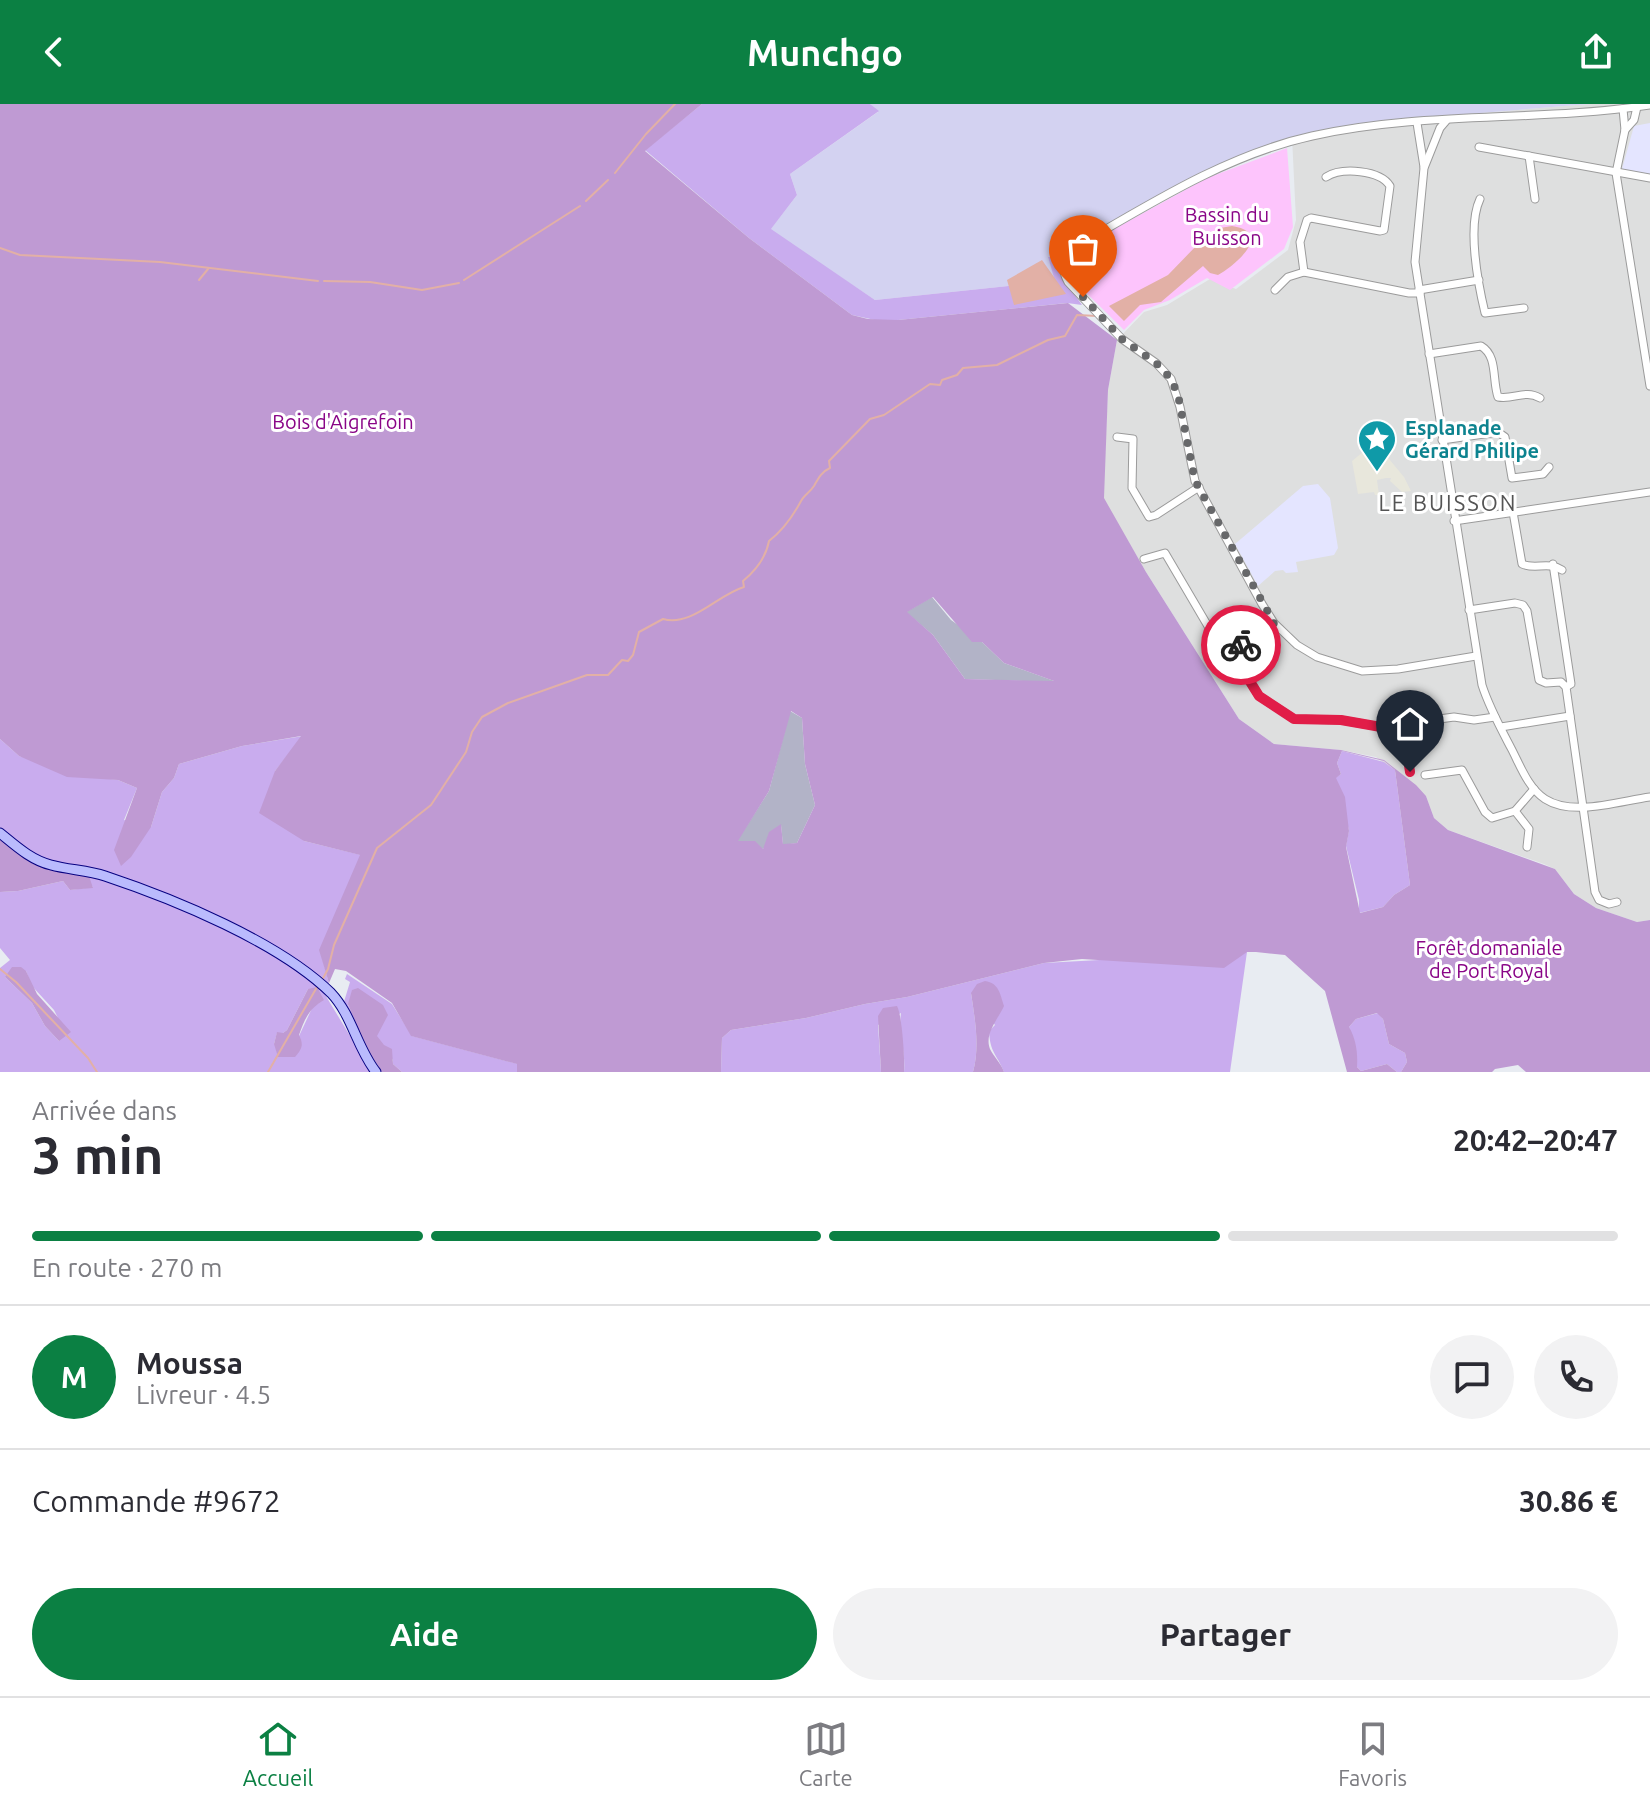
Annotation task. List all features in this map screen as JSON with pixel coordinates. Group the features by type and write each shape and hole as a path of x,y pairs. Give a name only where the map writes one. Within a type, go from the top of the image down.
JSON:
{"street":[{"path":"1476,656 1398,669 1362,671 1317,657 1297,645 1274,623 1199,487 1188,453 1178,395 1171,379 1156,363 1116,333 1068,282 1063,271 1065,258 1072,249 1202,177 1239,160 1311,136 1367,126 1650,105"},
{"path":"1625,130 1634,120 1637,107"},
{"path":"1623,109 1625,130 1616,173 1650,386"},
{"path":"1446,121 1440,128 1424,168 1415,248 1454,521 1482,685 1495,717 1534,789 1544,799 1555,804 1583,807 1650,797"},
{"path":"1417,123 1424,168"},
{"path":"1479,147 1650,178"},
{"path":"1529,156 1535,199"},
{"path":"1304,272 1300,242 1307,220 1311,218 1380,231 1387,223 1390,186 1384,178 1347,170 1326,177"},
{"path":"1480,199 1476,210 1474,248 1485,313 1524,308"},
{"path":"1275,290 1288,277 1304,272 1409,293 1479,280"},
{"path":"1429,354 1481,346 1492,358 1498,397 1529,393 1540,398"},
{"path":"1442,440 1498,432 1507,440 1512,478 1543,474 1549,467"},
{"path":"1117,437 1133,439 1132,488 1149,517 1199,487"},
{"path":"1454,521 1650,492"},
{"path":"1513,512 1522,564 1529,567 1553,564 1562,570"},
{"path":"1144,559 1165,553 1226,653 1274,623"},
{"path":"1553,564 1571,684 1566,687"},
{"path":"1469,610 1515,603 1523,605 1527,611 1539,680 1561,682 1566,687 1595,892 1599,900 1609,904 1617,902"},
{"path":"1231,651 1259,696 1294,719 1341,720 1381,727 1454,717 1474,720 1495,717"},
{"path":"1501,727 1570,716"},
{"path":"1403,724 1410,772"},
{"path":"1425,775 1462,770 1489,817 1497,818 1515,811 1534,789"},
{"path":"1515,811 1529,829 1527,847"},
{"path":"0,833 33,859 101,874 220,922 271,950 337,1000 361,1051 376,1072"}],"shaded area":[{"path":"702,104 870,104 879,111 790,174 797,195 771,229 875,300 1055,281 1048,257 1061,257 1060,275 1082,305 1067,303 898,320 875,320 852,315 749,238 645,150"},
{"path":"870,104 1589,104 1370,122 1292,137 1206,171 1069,246 1061,257 1048,257 1056,281 875,300 770,230 797,195 790,174 878,112"},
{"path":"1589,104 1650,104 1650,920 1637,922 1596,908 1574,894 1555,869 1448,830 1434,818 1426,796 1376,757 1341,750 1274,744 1239,719 1103,498 1108,390 1117,340 1144,312 1167,305 1210,279 1236,289 1288,250 1296,220 1292,137 1370,122"},
{"path":"1650,123 1650,174 1622,169 1634,126"},
{"name":"Bassin du Buisson","path":"1232,226 1244,229 1250,235 1251,242 1241,257 1218,275 1210,273 1203,266 1161,302 1140,305 1124,321 1109,306 1168,275 1198,244 1200,246 1220,228"},
{"path":"1042,260 1066,294 1014,305 1007,280"},
{"name":"Esplanade Gérard Philipe","path":"1375,442 1404,477 1411,491 1402,492 1390,481 1391,478 1386,478 1377,480 1379,495 1374,492 1358,494 1352,461"},
{"path":"1318,484 1330,498 1338,548 1334,555 1296,562 1298,572 1275,571 1258,586 1235,544 1303,486"},
{"path":"932,597 951,620 982,642 1004,663 1057,682 965,679 933,635 906,612"},
{"path":"790,711 802,718 805,764 815,805 797,843 783,845 781,825 763,849 737,841 769,791"},
{"path":"303,736 275,771 304,841 361,855 320,950 329,983 321,988 372,1072 0,1072 0,968 10,960 0,948 0,892 63,881 70,890 93,887 0,833 0,739 19,756 95,777 118,780 137,788 124,820 151,827 162,792 174,778 179,764 242,746","holes":["26,971 32,986 59,1020 59,1041 45,1026 32,1003 5,977","308,989 319,1003 314,1004 299,1036 274,1044 277,1033 287,1030"]},
{"path":"1342,751 1384,762 1395,770 1410,885 1383,907 1359,913 1359,900 1346,846 1349,830 1335,778 1341,774 1337,763"},
{"path":"1247,952 1230,1072 1004,1072 992,1049 989,1031 995,1025 971,993 976,1043 973,1072 904,1072 901,1013 878,1025 881,1072 721,1072 722,1038 731,1030 907,997 1044,963"},
{"path":"347,974 392,1004 412,1036 518,1064 517,1072 402,1072 348,1004 374,1062 382,1072 379,1072 343,1005 350,982 345,979"},
{"path":"1378,1013 1383,1019 1389,1044 1405,1053 1407,1062 1401,1072 1387,1064 1361,1071 1357,1067 1349,1027 1356,1019"}],"green space":[{"path":"0,104 702,104 645,151 749,238 852,315 898,320 1068,303 1117,340 1108,390 1104,498 1146,572 1239,719 1274,744 1341,750 1384,760 1416,785 1426,796 1434,818 1448,830 1555,869 1574,894 1596,908 1637,922 1650,920 1650,1072 1526,1072 1518,1065 1492,1072 1401,1072 1407,1062 1405,1053 1389,1044 1383,1019 1377,1013 1356,1019 1349,1027 1356,1046 1357,1067 1361,1071 1387,1064 1397,1072 1347,1072 1325,991 1285,955 1247,952 1224,968 1082,959 1044,963 907,997 731,1030 722,1038 721,1072 517,1072 517,1064 411,1036 392,1003 346,971 335,969 329,983 319,950 360,855 304,841 259,813 275,771 301,736 242,746 179,764 174,778 162,792 151,827 131,857 121,866 114,850 137,788 118,780 67,777 19,756 0,739","holes":["933,597 972,642 982,642 1004,663 1054,681 965,679 933,635 907,612","791,711 802,718 805,764 815,805 797,843 783,844 781,824 769,832 763,849 755,841 738,841 769,791","1342,751 1384,761 1395,770 1410,885 1383,907 1360,913 1346,847 1349,831 1345,797 1336,778 1341,774 1337,763"]},
{"name":"Bassin du Buisson","path":"1287,148 1293,227 1284,249 1230,290 1207,278 1170,300 1144,310 1124,330 1066,273 1068,261 1078,249 1207,178"},
{"path":"0,833 33,860 88,873 93,888 70,890 63,881 0,892"},
{"path":"12,967 21,967 26,971 37,994 71,1032 59,1041 45,1026 32,1003 5,977"},
{"path":"985,981 996,987 1004,1006 990,1032 989,1043 1004,1072 973,1072 976,1043 971,993 977,984"},
{"path":"317,987 324,1000 306,1019 299,1035 301,1049 295,1057 278,1057 274,1044 277,1032 287,1030 308,989"},
{"path":"358,988 383,1005 388,1015 377,1036 392,1049 393,1064 402,1072 382,1072 366,1048 348,1004 352,990"},
{"path":"897,1006 902,1027 904,1072 881,1072 878,1016 883,1008"}],"waterway":[{"path":"615,173 675,104"},
{"path":"586,201 608,180"},
{"path":"464,280 580,206"},
{"path":"0,248 20,255 160,262 318,281"},
{"path":"199,280 208,269"},
{"path":"324,281 370,282 422,290 459,283"},
{"path":"321,982 377,848 431,805 466,752 472,732 482,717 508,703 587,675 608,675 622,660 628,661 633,655 639,632 663,619 674,620 694,614 744,587 743,581 759,563 769,541 787,523 820,476 830,468 829,461 870,419 884,415 930,384 940,385 942,380 957,375 963,368 997,365 1048,340 1065,336 1077,315 1097,316"},
{"path":"0,969 88,1058 97,1072"},
{"path":"268,1072 317,987"}],"way so far":[{"path":"1083,297 1122,339 1165,371 1175,387 1195,481 1274,623 1241,645"}],"place":[{"name":"Esplanade Gérard Philipe","path":"1377,473"}],"district":[{"name":"LE BUISSON","path":"1448,503"}],"route":[{"path":"1241,645 1231,651 1259,696 1294,719 1341,720 1381,727 1403,724 1410,772"}],"park label":[{"name":"Bois d'Aigrefoin","path":"343,422"},
{"name":"Forêt domaniale de Port Royal","path":"1489,960"}]}
